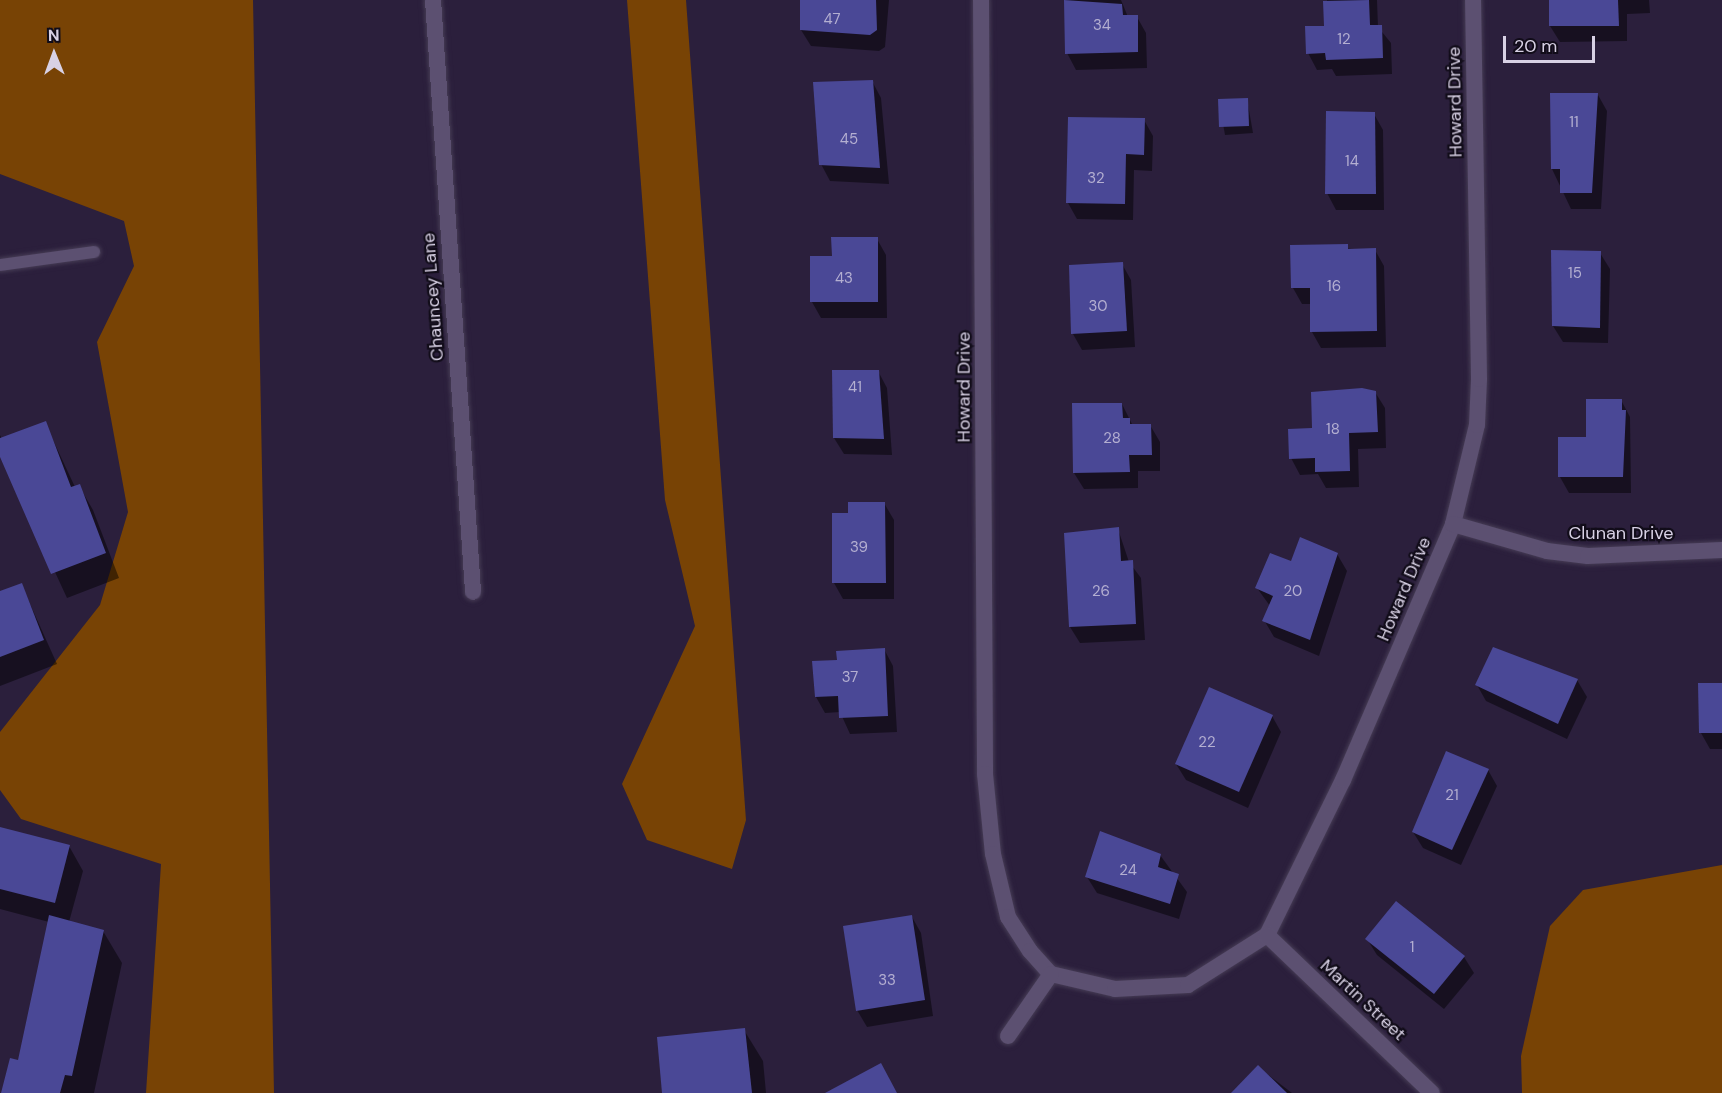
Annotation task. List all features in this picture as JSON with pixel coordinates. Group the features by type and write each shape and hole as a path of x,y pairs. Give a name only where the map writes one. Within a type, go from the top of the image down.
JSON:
{"street":[{"name":"Chauncey Lane","path":"433,0 473,592"},
{"name":"Howard Drive","path":"981,0 986,774 993,854 1008,917 1051,974"},
{"name":"Howard Drive","path":"1267,935 1343,780 1453,524 1477,425 1479,379 1473,0"},
{"name":"Clunan Drive","path":"1453,524 1547,551 1588,556 1722,550"},
{"path":"1008,1036 1051,974 1115,988 1188,985 1267,935"},
{"name":"Martin Street","path":"1267,935 1432,1093"}],"lane":[{"path":"0,266 94,252"}],"shaded area":[{"path":"0,0 253,0 274,1093 146,1093 161,864 21,819 0,790 0,732 100,605 128,512 97,342 134,266 124,221 0,174"},
{"path":"627,0 686,0 746,820 732,869 647,840 622,784 695,626 665,500"},
{"path":"1722,865 1722,1093 1522,1093 1521,1056 1550,926 1583,890"}],"building":[{"path":"800,0 876,0 877,30 870,35 800,30"},
{"path":"1064,0 1122,4 1123,15 1138,15 1138,52 1065,54"},
{"path":"1369,0 1370,25 1382,25 1383,58 1326,60 1325,53 1306,54 1305,26 1324,26 1323,1"},
{"path":"1549,0 1618,0 1619,26 1549,26"},
{"path":"873,80 880,168 819,165 813,82"},
{"path":"1550,93 1598,93 1592,193 1560,193 1560,169 1551,169"},
{"path":"1248,98 1249,126 1219,127 1218,99"},
{"path":"1326,111 1375,112 1376,194 1325,194"},
{"path":"1068,117 1145,118 1144,155 1126,154 1125,204 1066,203"},
{"path":"831,237 878,237 878,302 810,302 810,256 832,256"},
{"path":"1348,244 1348,249 1376,248 1377,331 1310,332 1310,288 1291,288 1290,245"},
{"path":"1551,250 1601,251 1600,328 1552,326"},
{"path":"1123,262 1127,331 1071,334 1069,265"},
{"path":"832,370 879,370 884,439 833,438"},
{"path":"1362,388 1376,391 1378,432 1349,433 1350,471 1315,472 1315,458 1289,459 1288,429 1312,428 1311,392"},
{"path":"1586,399 1622,399 1622,410 1626,410 1623,477 1558,477 1558,437 1586,437"},
{"path":"1072,403 1122,403 1123,418 1130,418 1130,424 1151,424 1152,455 1129,455 1130,472 1073,473"},
{"path":"46,421 71,487 80,484 106,553 51,574 0,457 0,438"},
{"path":"848,502 885,502 886,583 832,583 832,513 848,513"},
{"path":"1119,527 1121,561 1133,560 1136,624 1069,627 1064,533"},
{"path":"1300,537 1338,553 1310,640 1262,621 1273,596 1255,588 1270,553 1291,561"},
{"path":"22,583 44,640 0,657 0,591"},
{"path":"1493,647 1578,679 1558,724 1475,685"},
{"path":"885,648 888,716 839,718 838,696 815,697 812,661 837,660 836,651"},
{"path":"1698,683 1722,683 1722,733 1699,733"},
{"path":"1209,687 1273,715 1239,792 1175,764"},
{"path":"1446,751 1489,769 1452,850 1412,832"},
{"path":"0,827 70,845 55,903 0,889"},
{"path":"1100,831 1161,854 1158,867 1179,874 1170,904 1085,877"},
{"path":"1396,901 1465,956 1434,994 1365,939"},
{"path":"49,915 104,930 72,1076 65,1075 60,1093 1,1093 10,1058 18,1060"},
{"path":"912,915 925,1000 856,1011 843,926"},
{"path":"745,1028 752,1093 662,1093 657,1037"},
{"path":"881,1063 897,1093 825,1093"},
{"path":"1258,1065 1287,1093 1231,1093"}]}
